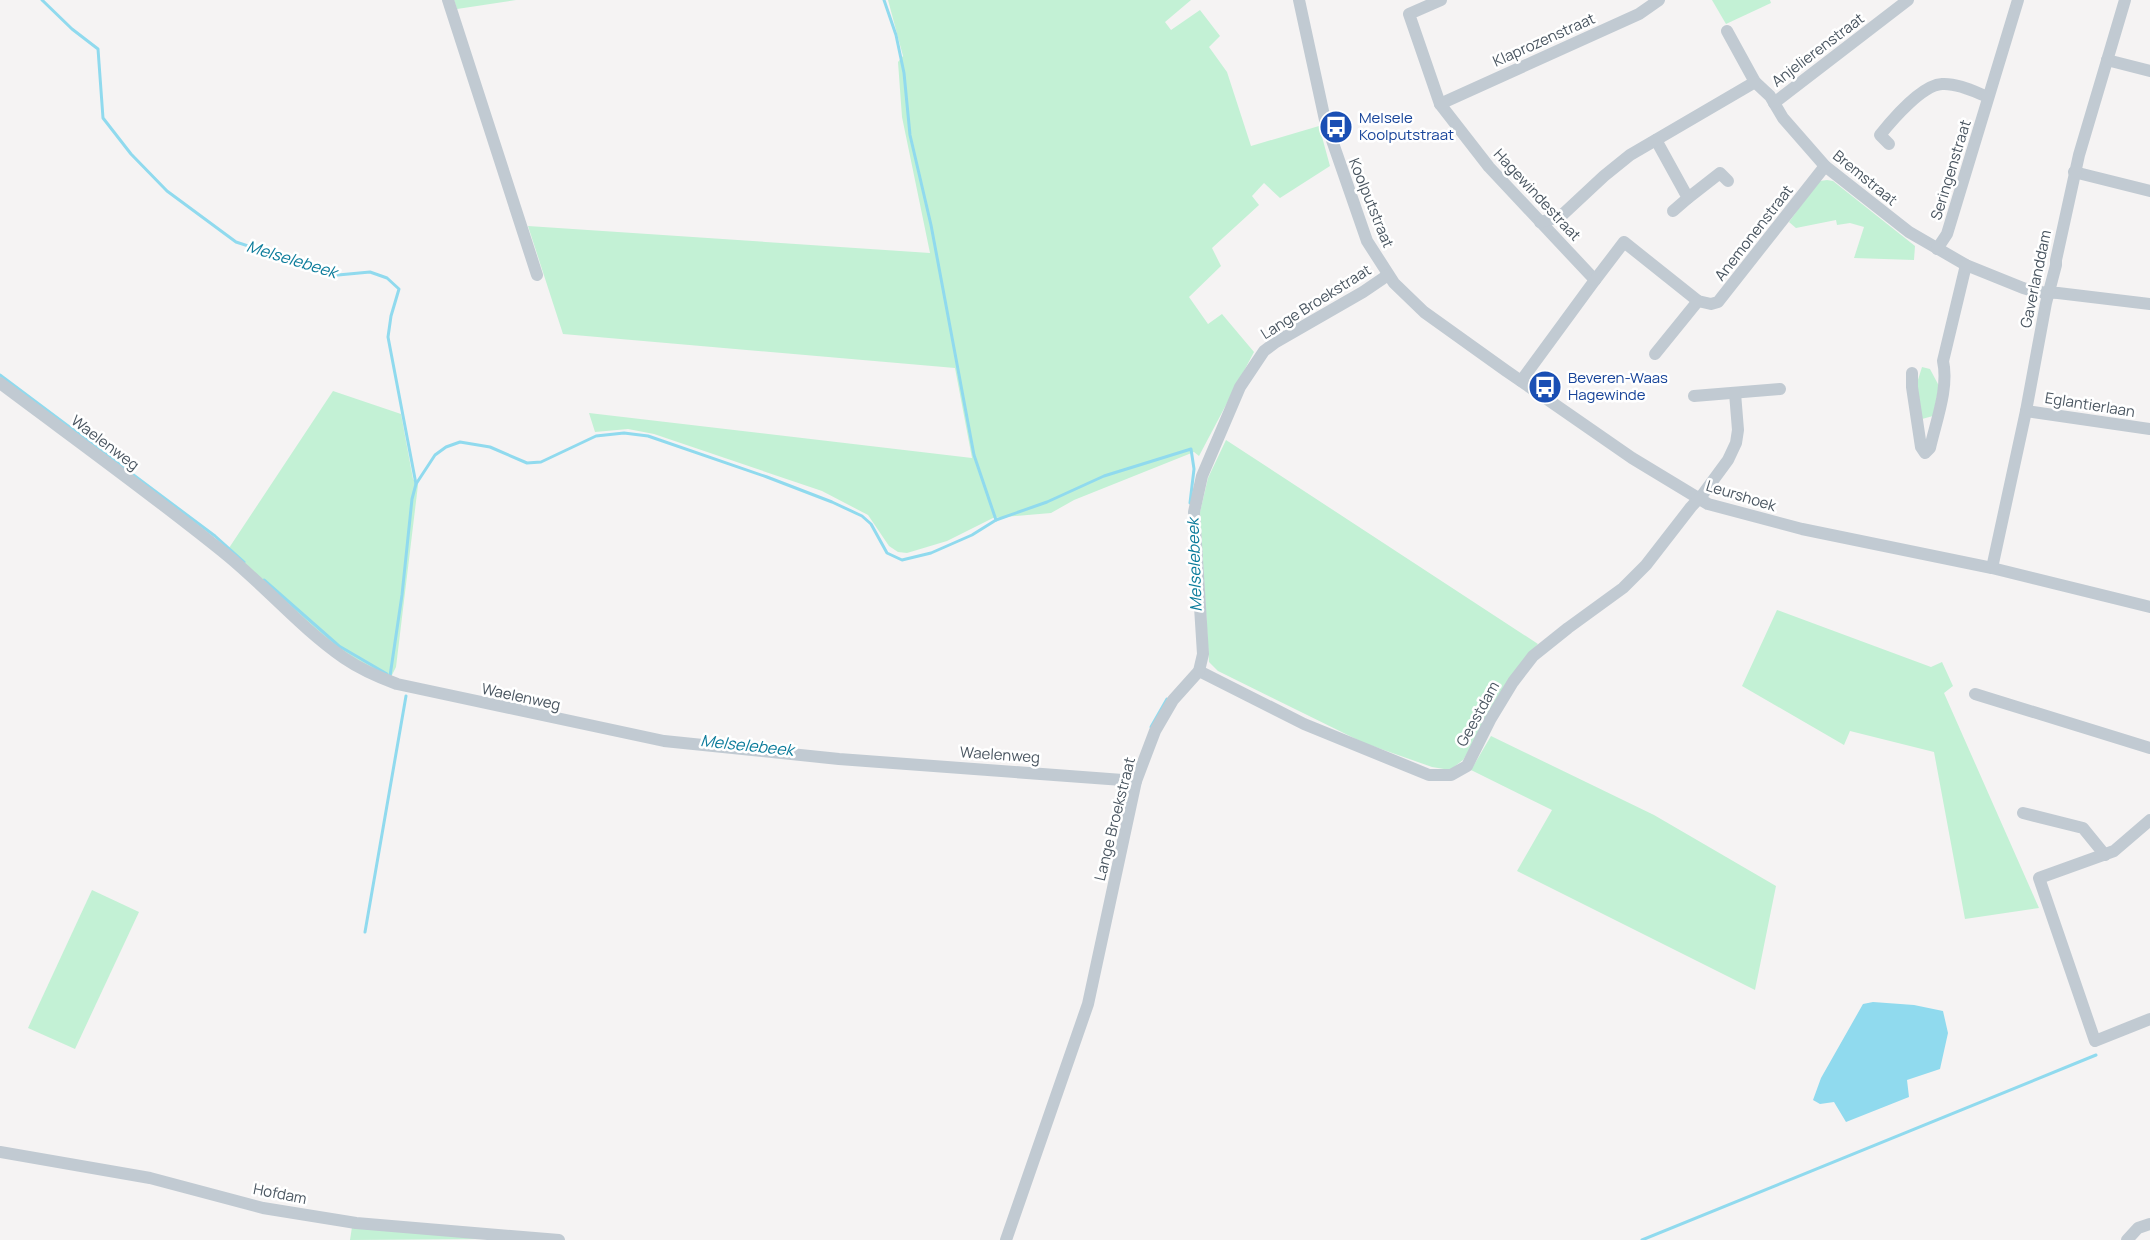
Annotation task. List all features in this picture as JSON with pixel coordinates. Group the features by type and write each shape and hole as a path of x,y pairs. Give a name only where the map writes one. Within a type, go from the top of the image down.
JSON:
{"street":[{"path":"448,0 537,275"},
{"name":"Koolputstraat","path":"1299,0 1317,88 1334,149 1367,241 1388,274"},
{"name":"Hagewindestraat","path":"1441,0 1410,14 1440,104 1489,167 1595,280"},
{"name":"Klaprozenstraat","path":"1440,104 1639,14 1659,0"},
{"name":"Anjelierenstraat","path":"1774,103 1908,0"},
{"name":"Seringenstraat","path":"1937,249 1947,234 2018,0"},
{"name":"Gaverlanddam","path":"1992,568 2074,172 2125,0"},
{"name":"Bremstraat","path":"1727,31 1755,82 1825,166 1909,232 1966,266 2023,288 2150,304"},
{"path":"2107,60 2150,71"},
{"path":"1540,222 1560,217 1630,155 1755,82"},
{"path":"1889,144 1877,137 1907,106 1934,86 1946,84 1988,96"},
{"path":"1656,140 1688,198"},
{"name":"Anemonenstraat","path":"1698,301 1711,304 1722,298 1825,166"},
{"path":"2074,172 2150,191"},
{"path":"1673,211 1720,173 1728,181"},
{"path":"1521,381 1624,242 1698,301 1655,354"},
{"path":"1912,373 1921,447 1925,453 1930,448 1943,388 1945,370 1943,361 1966,266"},
{"name":"Leurshoek","path":"1388,274 1424,312 1632,458 1697,499 1724,510 1802,529 1992,568 2150,608"},
{"name":"Lange Broekstraat","path":"1006,1240 1088,1004 1136,781 1161,720 1173,700 1199,671 1203,654 1194,512 1202,476 1240,387 1264,351 1363,292 1388,274"},
{"name":"Waelenweg","path":"0,383 192,527 244,570 320,641 371,674 397,684 664,741 839,759 1136,781"},
{"path":"1694,396 1780,389"},
{"name":"Geestdam","path":"1199,671 1305,724 1429,775 1451,775 1467,766 1490,720 1513,682 1533,656 1623,588 1646,565 1713,481 1736,443 1738,430 1735,393"},
{"name":"Eglantierlaan","path":"2026,411 2150,429"},
{"path":"1975,694 2150,748"},
{"path":"2023,813 2083,828 2105,855"},
{"path":"2150,820 2114,851 2039,878 2095,1041 2150,1019"},
{"name":"Hofdam","path":"0,1152 150,1178 263,1208 356,1223 559,1240"},
{"path":"2127,1240 2138,1228 2150,1224"}],"green space":[{"path":"454,0 516,0 457,9"},
{"path":"888,0 1191,0 1165,22 1171,30 1200,10 1220,36 1209,47 1227,72 1251,146 1319,126 1330,166 1280,198 1264,183 1252,196 1259,205 1212,248 1221,266 1189,297 1208,324 1222,314 1254,352 1199,456 1194,452 1074,500 1051,513 993,518 947,541 907,553 898,552 889,546 868,515 822,491 654,434 628,429 595,432 589,413 972,458 955,368 563,334 528,226 930,253 902,117 898,62 903,56"},
{"path":"1712,0 1770,0 1771,3 1726,24"},
{"path":"1820,181 1833,181 1915,246 1914,260 1854,258 1864,227 1850,223 1837,225 1836,220 1796,228 1789,222 1815,186"},
{"path":"1922,367 1930,369 1939,386 1933,416 1922,419 1917,383"},
{"path":"333,391 401,414 413,479 418,485 396,667 390,679 332,645 227,551"},
{"path":"1226,440 1538,644 1527,657 1463,760 1450,770 1432,767 1364,743 1218,671 1209,662 1200,512 1208,478"},
{"path":"1777,610 1931,667 1942,662 1953,686 1944,693 2039,908 1965,919 1934,752 1850,731 1844,745 1742,686"},
{"path":"1491,736 1654,815 1776,886 1755,990 1517,871 1552,810 1471,770"},
{"path":"92,890 139,912 75,1049 28,1028"},
{"path":"352,1227 486,1239 350,1240"}],"water":[{"path":"1873,1002 1914,1005 1943,1011 1948,1033 1940,1069 1907,1080 1909,1097 1846,1122 1834,1102 1820,1104 1813,1100 1821,1078 1863,1004"}],"waterway":[{"name":"Melselebeek","path":"42,0 72,29 98,49 103,118 131,154 167,191 236,242 338,275 370,272 387,278 399,289 388,337 416,484 412,499 402,595 390,676"},
{"path":"884,0 896,35 904,73 910,135 931,225 974,455 996,520"},
{"name":"Melselebeek","path":"0,375 215,536 244,562"},
{"name":"Melselebeek","path":"416,484 435,455 446,447 460,442 490,447 527,463 541,462 596,436 624,433 648,436 767,477 862,516 871,524 887,553 902,560 931,553 972,535 996,520 1047,502 1104,476 1191,449 1194,469 1190,503"},
{"name":"Melselebeek","path":"264,580 339,646 387,674"},
{"path":"365,932 406,696"},
{"name":"Melselebeek","path":"1151,727 1167,699"},
{"path":"1642,1240 2096,1055"}],"place":[{"name":"Melsele Koolputstraat","path":"1336,127"},
{"name":"Beveren-Waas Hagewinde","path":"1545,387"}]}
